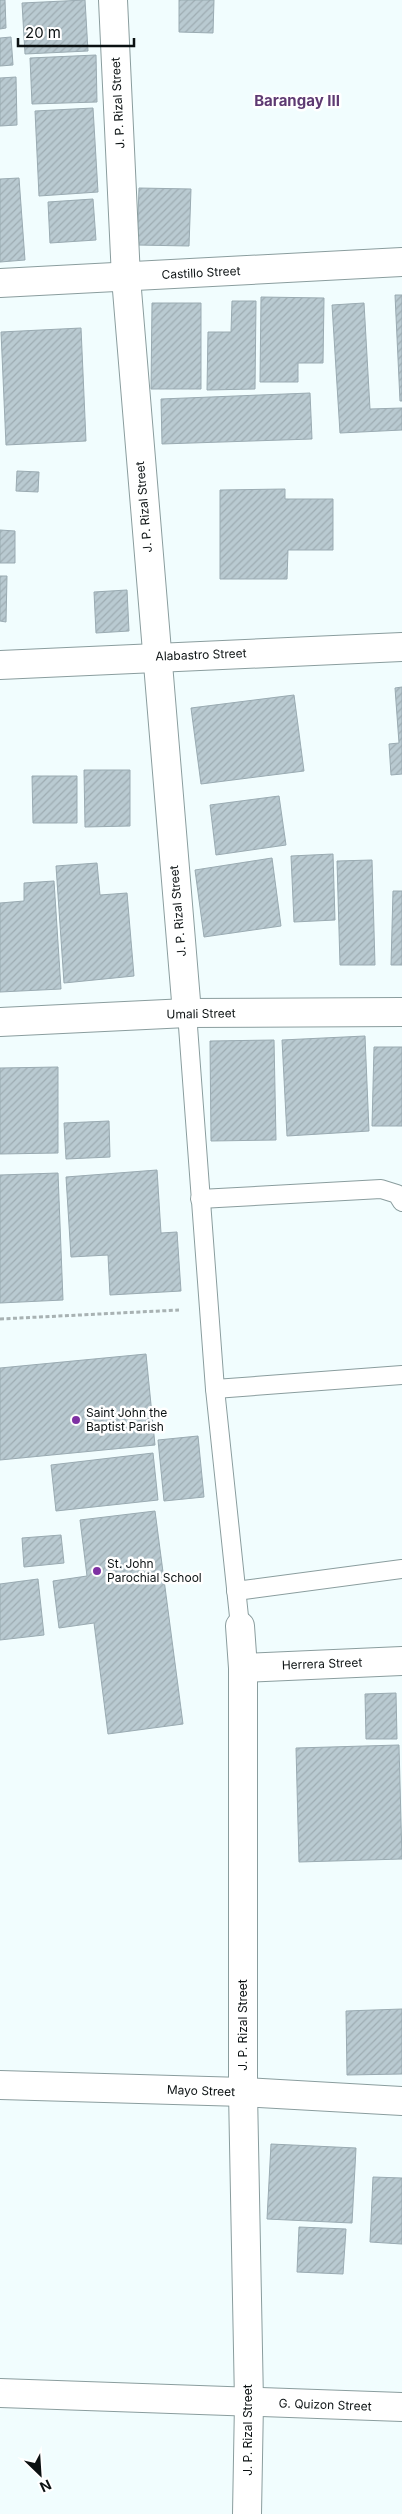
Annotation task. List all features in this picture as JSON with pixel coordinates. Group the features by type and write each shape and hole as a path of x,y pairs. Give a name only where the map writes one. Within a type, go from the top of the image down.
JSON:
{"street":[{"name":"J. P. Rizal Street","path":"112,0 126,278 187,1014"},
{"name":"Castillo Street","path":"0,283 126,278 402,262"},
{"name":"Alabastro Street","path":"0,665 402,648"},
{"name":"Umali Street","path":"0,1022 187,1014 402,1012"},
{"name":"J. P. Rizal Street","path":"240,1626 243,1668 243,2092 249,2402 247,2514"},
{"name":"Herrera Street","path":"243,1668 402,1661"},
{"name":"Mayo Street","path":"0,2085 243,2092 402,2101"},
{"name":"G. Quizon Street","path":"0,2393 402,2408"}],"lane":[{"path":"187,1014 214,1389 240,1626"},
{"path":"200,1199 381,1189 397,1194 402,1202"},
{"path":"214,1389 402,1375"},
{"path":"236,1591 402,1569"}],"path":[{"path":"0,1319 209,1308"}],"building":[{"path":"0,0 5,0 6,28 0,29"},
{"path":"85,0 88,51 25,54 22,3"},
{"path":"179,0 214,0 213,33 179,32"},
{"path":"11,37 13,65 0,66 0,38"},
{"path":"96,55 97,102 32,104 30,58"},
{"path":"16,77 17,125 0,126 0,78"},
{"path":"93,108 98,192 39,196 35,111"},
{"path":"19,178 25,260 0,262 0,179"},
{"path":"139,188 191,189 189,246 137,245"},
{"path":"93,199 96,240 50,243 48,202"},
{"path":"395,295 402,295 402,401 400,401"},
{"path":"261,297 324,298 323,363 298,363 298,382 260,382"},
{"path":"232,301 256,301 255,389 207,390 208,332 231,332"},
{"path":"152,303 201,303 201,389 151,389"},
{"path":"364,303 370,409 402,408 402,430 340,433 332,305"},
{"path":"81,328 86,441 6,445 1,332"},
{"path":"310,393 312,439 162,444 161,399"},
{"path":"17,471 39,472 38,492 16,491"},
{"path":"285,489 285,499 333,499 333,550 288,550 287,579 220,579 220,490"},
{"path":"0,530 15,531 15,563 0,563"},
{"path":"0,576 7,576 6,622 0,621"},
{"path":"127,590 129,631 96,633 94,592"},
{"path":"402,687 402,774 391,775 389,744 399,743 395,688"},
{"path":"294,695 304,771 201,784 191,708"},
{"path":"84,770 130,770 130,826 85,827"},
{"path":"32,776 77,776 77,823 33,823"},
{"path":"279,796 286,845 216,855 210,805"},
{"path":"333,854 335,920 294,922 291,856"},
{"path":"272,858 281,926 204,937 195,870"},
{"path":"372,860 375,965 340,965 337,861"},
{"path":"97,863 100,895 127,893 134,976 64,983 56,866"},
{"path":"54,881 61,989 0,992 0,903 24,901 24,883"},
{"path":"393,891 402,891 402,965 391,965"},
{"path":"365,1036 369,1131 287,1136 282,1040"},
{"path":"274,1040 276,1140 211,1141 210,1041"},
{"path":"374,1047 402,1047 402,1126 372,1126"},
{"path":"58,1067 58,1153 0,1154 0,1068"},
{"path":"109,1121 110,1157 66,1159 64,1123"},
{"path":"157,1170 161,1233 177,1232 181,1291 110,1295 108,1255 71,1257 66,1177"},
{"path":"58,1173 63,1300 0,1303 0,1175"},
{"name":"Saint John the Baptist Parish","path":"146,1354 155,1445 0,1460 0,1368"},
{"path":"198,1436 204,1497 164,1501 158,1440"},
{"path":"153,1453 158,1500 56,1511 51,1465"},
{"path":"155,1511 183,1724 108,1734 94,1623 59,1628 53,1581 87,1576 80,1520"},
{"path":"61,1535 64,1563 24,1567 22,1538"},
{"path":"38,1579 44,1635 0,1640 0,1584"},
{"path":"396,1693 397,1739 366,1739 365,1694"},
{"path":"399,1745 402,1859 299,1862 296,1748"},
{"path":"402,2009 402,2074 347,2075 346,2011"},
{"path":"271,2144 356,2148 352,2223 267,2219"},
{"path":"373,2177 402,2178 402,2244 370,2242"},
{"path":"299,2227 346,2229 343,2274 297,2272"}],"place":[{"name":"Saint John the Baptist Parish","path":"76,1420"},
{"name":"St. John Parochial School","path":"97,1571"}],"district":[{"name":"Barangay III","path":"297,101"}]}
